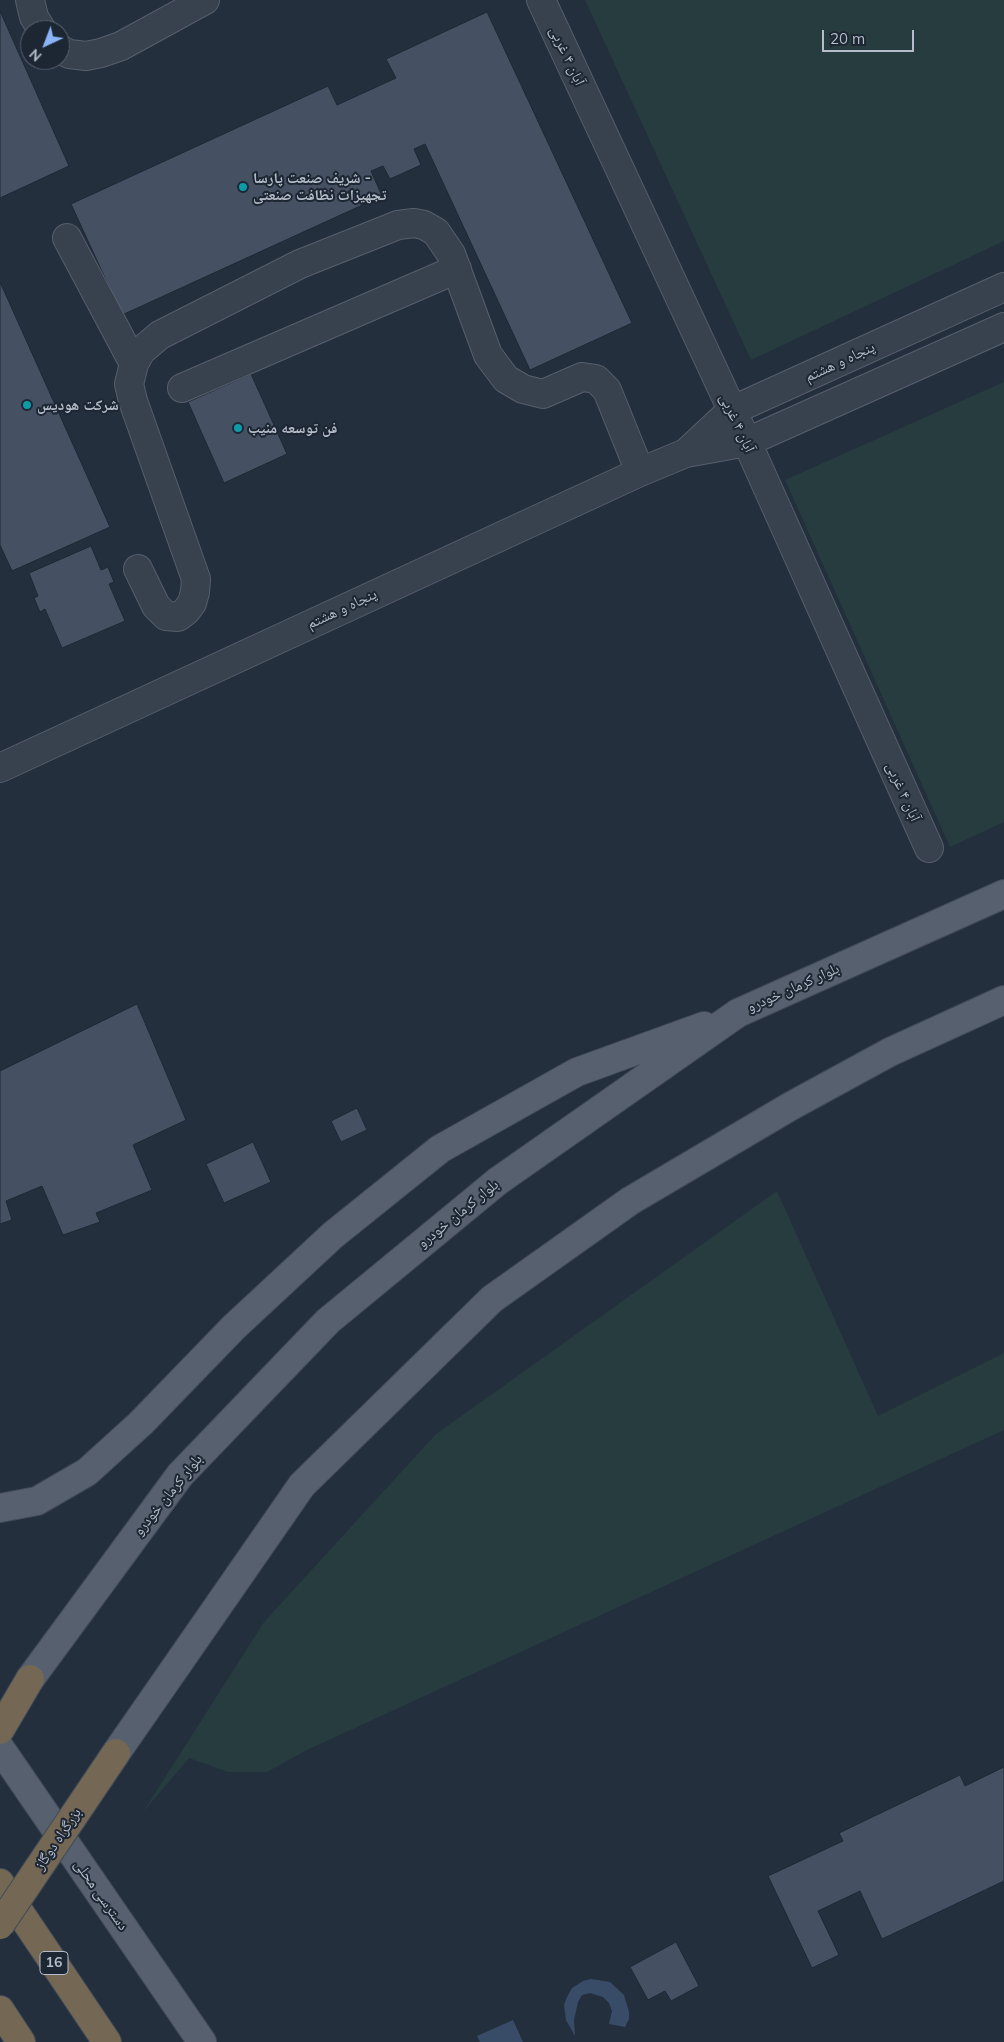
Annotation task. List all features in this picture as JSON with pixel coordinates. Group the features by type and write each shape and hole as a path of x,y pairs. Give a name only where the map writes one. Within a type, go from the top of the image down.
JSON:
{"highway":[{"path":"0,1730 30,1679"},
{"name":"بزرگراه دوگاز","path":"0,1925 116,1753"},
{"name":"16","path":"0,1883 107,2042"},
{"path":"0,2010 21,2042"}],"main road":[{"name":"بلوار کرمان خودرو","path":"30,1679 180,1475 328,1321 498,1181 738,1013 1004,894"},
{"path":"116,1753 302,1485 492,1299 630,1201 791,1106 890,1052 1004,1000"},
{"path":"0,1508 37,1501 87,1472 141,1423 234,1327 333,1235 440,1149 577,1072 738,1013"},
{"name":"دسترسی محلی","path":"0,1748 202,2042"}],"street":[{"path":"30,0 36,20"},
{"path":"70,54 86,56 121,46 204,0"},
{"name":"آبان ۴ غربی","path":"541,0 747,442 928,848"},
{"path":"138,569 156,606 166,616 178,616 186,611 192,602 196,579 133,401 130,384 134,364 140,351 160,335 300,264 398,225 414,223 424,225 436,232 451,254 488,356 506,379 523,390 543,394 582,378 596,380 607,390 640,472"},
{"path":"67,238 134,364"},
{"path":"182,388 457,269"},
{"name":"پنجاه و هشتم","path":"686,453 732,411 1004,286"},
{"name":"پنجاه و هشتم","path":"0,768 640,472 686,453 747,442 1004,327"}],"green space":[{"path":"585,0 1004,0 1004,241 751,360"},
{"path":"1004,382 1004,822 950,847 785,480"},
{"path":"777,1191 878,1416 1004,1353 1004,1430 307,1750 267,1772 228,1772 189,1758 143,1812 264,1622 436,1434"}],"water":[{"path":"591,1979 610,1982 624,1995 629,2019 625,2027 609,2024 612,2011 609,2003 603,1997 590,1993 582,1995 578,2002 574,2020 575,2036 566,2020 564,2005 572,1988 583,1981"},
{"path":"513,2020 523,2042 480,2042 477,2036"}],"building":[{"path":"0,11 20,56 20,70 26,70 69,166 0,198"},
{"name":"شریف صنعت پارسا - تجهیزات نظافت صنعتی","path":"487,12 632,323 530,370 425,144 414,149 421,165 390,179 383,166 371,171 382,196 122,315 71,204 328,86 337,105 396,78 386,59"},
{"name":"شرکت هودیس","path":"0,282 110,527 12,571 0,545"},
{"name":"فن توسعه منیب","path":"251,374 287,454 224,483 188,402"},
{"path":"91,546 101,570 108,567 114,582 109,584 125,621 62,648 45,609 40,612 34,598 38,596 29,573"},
{"path":"137,1004 186,1120 133,1145 152,1190 96,1213 100,1222 63,1235 42,1186 6,1201 12,1220 0,1224 0,1071"},
{"path":"357,1108 367,1130 341,1142 331,1121"},
{"path":"253,1142 271,1182 224,1203 206,1164"},
{"path":"1004,1767 1004,1881 882,1939 860,1891 818,1911 839,1955 812,1968 768,1876 843,1841 839,1833 960,1775 965,1786"},
{"path":"676,1942 699,1986 671,2001 665,1991 648,2000 630,1967"}],"place":[{"name":"شریف صنعت پارسا - تجهیزات نظافت صنعتی","path":"243,187"},
{"name":"شرکت هودیس","path":"27,405"},
{"name":"فن توسعه منیب","path":"238,428"}]}
